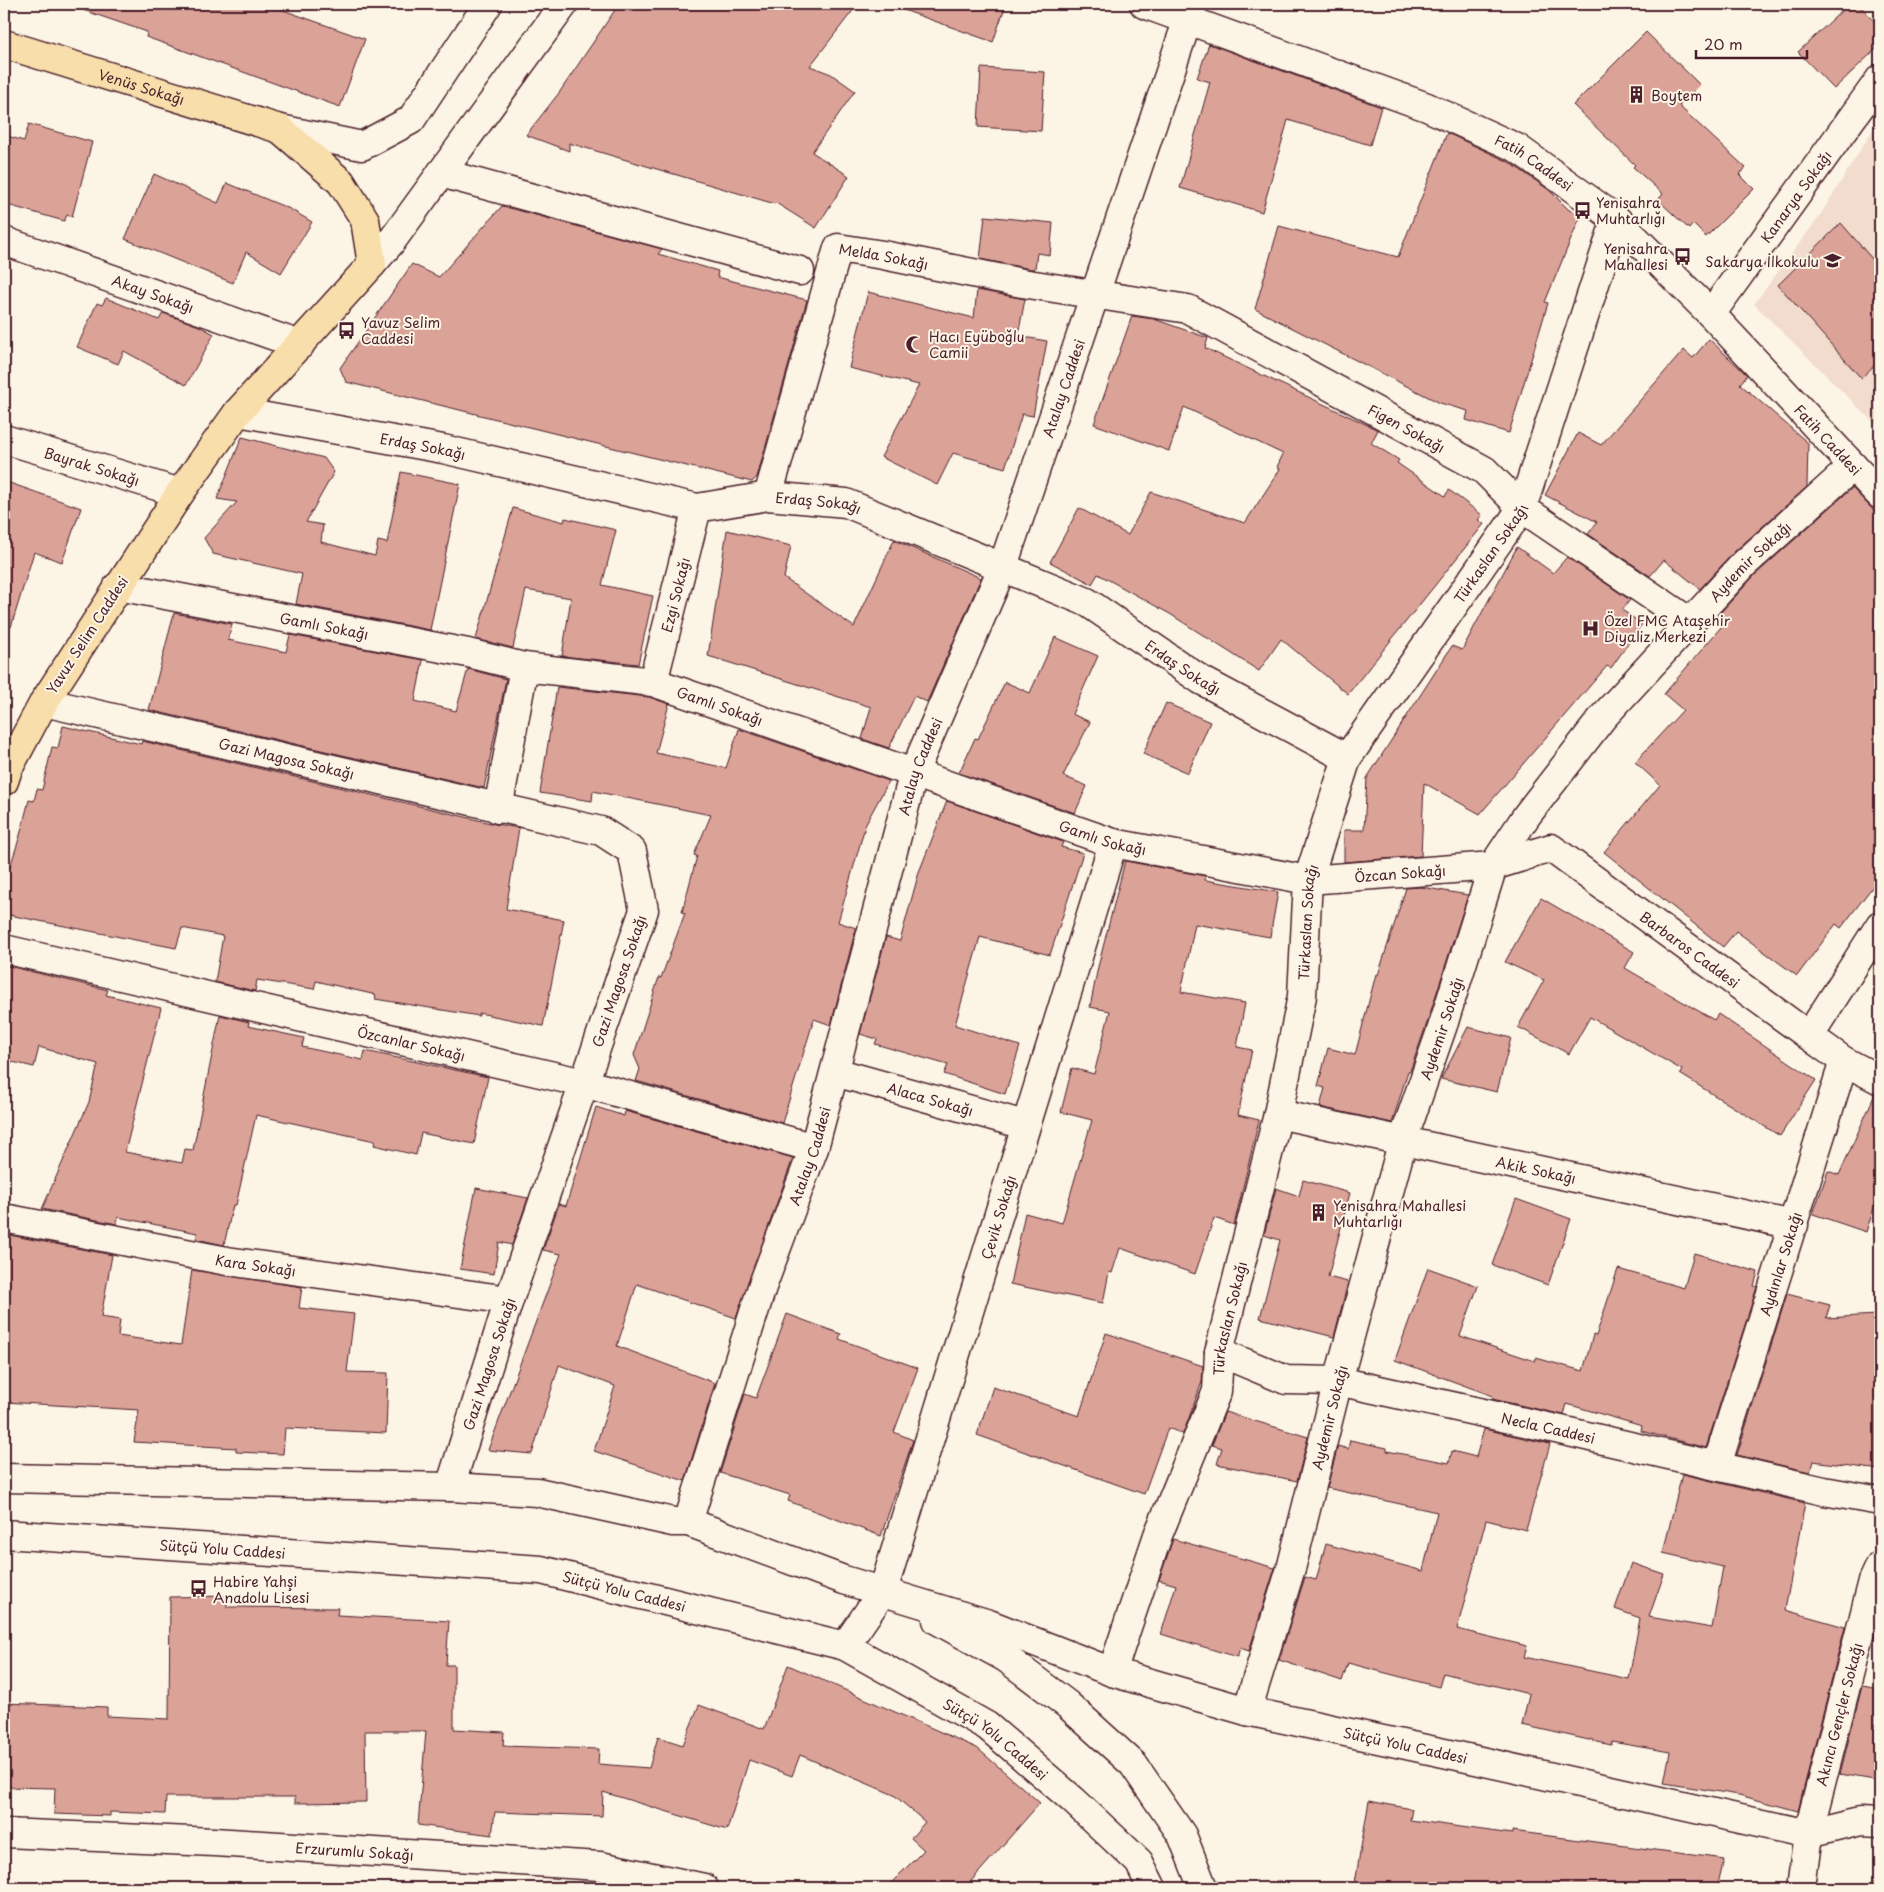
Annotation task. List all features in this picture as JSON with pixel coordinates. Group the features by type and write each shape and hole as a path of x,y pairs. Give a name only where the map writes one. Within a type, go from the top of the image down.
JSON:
{"main road":[{"name":"Venüs Sokağı","path":"4,44 280,129"},
{"path":"280,129 341,182 365,220 372,264"},
{"name":"Yavuz Selim Caddesi","path":"4,781 8,768 44,702 118,586 238,412 372,264"}],"street":[{"path":"280,129 362,146 411,120 488,4"},
{"name":"Yavuz Selim Caddesi","path":"372,264 391,242 442,173 564,4"},
{"name":"Fatih Caddesi","path":"1144,4 1191,12 1427,107 1517,148 1616,219 1711,314 1880,496"},
{"name":"Atalay Caddesi","path":"688,1522 762,1287 814,1148 914,772 1003,566 1094,293 1191,12"},
{"name":"Kanarya Sokağı","path":"1711,314 1880,79"},
{"path":"442,173 800,271"},
{"name":"Türkaslan Sokağı","path":"1112,1672 1158,1535 1217,1391 1219,1352 1278,1114 1302,996 1308,880 1347,758 1522,508 1616,219"},
{"name":"Akay Sokağı","path":"4,242 300,345"},
{"name":"Melda Sokağı","path":"768,496 838,248 883,255 1022,283 1094,293"},
{"name":"Figen Sokağı","path":"1094,293 1188,309 1484,470 1522,508 1690,622"},
{"name":"Erdaş Sokağı","path":"238,412 443,449 697,508 768,496 846,503 1087,602 1201,680 1347,758"},
{"name":"Bayrak Sokağı","path":"4,439 180,494"},
{"name":"Aydemir Sokağı","path":"1247,1711 1292,1565 1338,1381 1403,1140 1442,1028 1493,866 1527,815 1603,717 1744,564 1853,466"},
{"name":"Ezgi Sokağı","path":"653,682 697,508"},
{"name":"Gamlı Sokağı","path":"118,586 468,653 524,667 653,682 1113,843 1308,880"},
{"path":"498,809 524,667"},
{"name":"Gazi Magosa Sokağı","path":"44,702 498,809 601,831 632,852 644,910 509,1300 450,1486"},
{"name":"Çevik Sokağı","path":"845,1646 883,1591 1113,843"},
{"name":"Barbaros Caddesi","path":"1493,866 1551,848 1844,1061 1880,1080"},
{"name":"Özcan Sokağı","path":"1308,880 1493,866"},
{"path":"1809,1036 1880,925"},
{"name":"Özcanlar Sokağı","path":"4,949 584,1083 814,1148"},
{"name":"Aydınlar Sokağı","path":"1717,1465 1844,1061"},
{"name":"Alaca Sokağı","path":"835,1072 1025,1125"},
{"name":"Akik Sokağı","path":"1278,1114 1794,1225"},
{"name":"Kara Sokağı","path":"4,1218 226,1261 509,1300"},
{"name":"Necla Caddesi","path":"1219,1352 1286,1380 1338,1381 1717,1465 1824,1491 1880,1501"},
{"name":"Sütçü Yolu Caddesi","path":"4,1478 450,1486 537,1492 673,1522 688,1522 844,1580 989,1624 1112,1672 1247,1711 1808,1834 1861,1821 1880,1822"},
{"name":"Sütçü Yolu Caddesi","path":"4,1534 541,1570 845,1646 987,1726 1073,1800 1139,1862 1152,1888"},
{"name":"Akıncı Gençler Sokağı","path":"1801,1888 1808,1834 1873,1581 1880,1566"},
{"name":"Sütçü Yolu Caddesi","path":"883,1591 1006,1658 1068,1705 1133,1764 1182,1835 1203,1888"},
{"name":"Erzurumlu Sokağı","path":"4,1832 214,1842 600,1866 704,1888"}],"shaded area":[{"name":"Sakarya İlkokulu","path":"1874,128 1880,130 1880,429 1754,304 1819,217"}],"building":[{"path":"80,4 266,4 365,39 340,107 146,37 147,32 80,9"},
{"path":"619,4 858,4 810,66 831,74 855,91 812,152 849,176 816,228 776,203 569,143 569,151 526,135 559,93"},
{"path":"898,4 1006,4 993,42 898,8"},
{"path":"1849,4 1858,4 1880,27 1880,45 1834,89 1798,52"},
{"path":"1646,32 1700,85 1679,106 1746,168 1739,174 1754,189 1706,237 1693,224 1689,229 1658,200 1663,194 1633,167 1635,165 1573,105"},
{"path":"1209,44 1381,107 1370,145 1288,120 1262,212 1180,188 1210,82 1197,78"},
{"path":"981,68 1045,72 1041,131 978,127"},
{"path":"29,124 92,142 72,217 67,215 64,221 4,204 4,135 24,141"},
{"path":"1447,133 1509,162 1549,190 1569,210 1581,215 1545,302 1548,303 1509,433 1466,420 1468,411 1440,403 1255,309 1279,226 1398,257"},
{"path":"154,174 218,203 227,183 290,209 312,222 281,273 246,252 233,283 125,239"},
{"path":"502,206 662,249 658,254 718,271 717,277 807,300 757,477 752,482 346,382 340,368 412,264 439,277"},
{"path":"985,216 1053,223 1050,255 1037,253 1035,268 1031,269 980,259"},
{"path":"1841,223 1880,268 1880,360 1861,378 1778,285"},
{"path":"977,290 1025,299 1018,336 1047,341 1033,416 1022,414 1005,468 953,453 937,485 881,457 919,385 849,368 868,292 974,318"},
{"path":"106,298 159,320 163,313 199,326 214,334 186,385 124,351 118,364 77,347 97,303 102,305"},
{"path":"1132,316 1154,319 1208,338 1205,348 1378,430 1371,443 1399,460 1397,463 1445,496 1449,490 1482,515 1478,520 1484,524 1348,694 1281,639 1259,671 1170,614 1098,574 1092,584 1050,562 1079,508 1128,535 1151,492 1245,523 1280,469 1277,467 1283,454 1184,407 1169,451 1094,424"},
{"path":"1709,339 1747,375 1740,384 1808,443 1807,487 1734,552 1700,589 1664,560 1650,576 1588,534 1597,522 1545,495 1578,433 1601,445 1684,350 1693,358"},
{"path":"242,437 324,458 334,472 306,522 323,525 321,542 375,556 378,541 387,543 401,472 460,484 430,630 296,604 302,574 213,554 204,538 237,502 217,499"},
{"path":"4,481 81,508 62,562 34,552 11,627 4,626"},
{"path":"1852,488 1880,517 1880,877 1841,928 1836,924 1797,976 1736,931 1723,947 1604,852 1660,785 1635,762 1683,710 1664,694 1727,620 1720,613 1755,575"},
{"path":"513,508 564,522 565,518 616,530 602,585 653,596 638,664 562,656 571,598 526,590 513,648 476,639"},
{"path":"727,530 791,546 784,578 854,627 894,540 981,578 927,702 914,696 889,748 862,739 871,707 708,656"},
{"path":"1517,547 1553,573 1567,557 1630,600 1622,610 1642,624 1611,668 1607,666 1480,814 1424,783 1421,856 1344,862 1344,830 1364,830 1367,778 1452,646 1462,650"},
{"path":"174,613 232,624 228,640 286,652 290,635 423,660 415,701 456,711 468,669 506,679 484,788 149,710"},
{"path":"1055,637 1098,656 1072,714 1090,722 1063,776 1087,786 1075,813 959,773 975,738 978,739 1005,682 1030,693"},
{"path":"557,687 649,697 669,704 656,753 726,768 739,729 889,781 866,823 838,922 856,928 831,1025 814,1019 782,1123 636,1081 640,1069 634,1055 659,977 661,978 685,913 682,912 697,856 694,855 711,815 593,791 592,801 540,793"},
{"path":"1166,703 1210,722 1188,773 1143,754"},
{"path":"63,726 141,744 142,741 519,828 506,909 564,920 543,1026 479,1013 479,1016 375,999 376,995 316,981 314,989 257,980 255,991 215,982 223,936 182,928 176,948 4,914 4,885 29,800 34,801 37,789 42,790 52,747 58,748"},
{"path":"947,801 1063,842 1061,847 1083,853 1050,955 980,937 955,1025 1020,1046 1005,1094 944,1074 948,1065 875,1044 877,1039 860,1034 886,937 900,941 919,872"},
{"path":"1125,861 1205,876 1205,880 1278,892 1270,937 1195,924 1181,992 1245,1003 1237,1047 1252,1050 1238,1115 1259,1120 1234,1225 1214,1218 1195,1274 1120,1248 1112,1273 1109,1272 1103,1303 1010,1284 1025,1213 1062,1223 1092,1120 1061,1112 1072,1068 1094,1074 1110,1011 1090,1007 1098,967"},
{"path":"1421,887 1468,895 1427,1023 1410,1071 1408,1071 1392,1123 1320,1107 1325,1088 1318,1086 1328,1048 1355,1055 1376,974 1378,975 1406,888"},
{"path":"1541,898 1634,952 1625,968 1714,1020 1718,1014 1816,1080 1780,1136 1680,1074 1682,1070 1590,1017 1569,1054 1518,1027 1544,980 1505,962"},
{"path":"4,965 108,990 106,995 161,1008 125,1152 182,1163 185,1149 193,1150 220,1015 249,1022 248,1026 304,1038 302,1047 363,1060 365,1051 488,1077 474,1144 421,1133 416,1155 374,1145 375,1141 256,1115 236,1205 233,1205 224,1245 196,1239 197,1233 118,1217 117,1224 42,1209 89,1102 98,1064 39,1047 34,1067 4,1060"},
{"path":"1468,1027 1511,1038 1497,1092 1441,1079"},
{"path":"1875,1094 1880,1096 1880,1190 1866,1232 1813,1214 1828,1171 1839,1175"},
{"path":"596,1107 624,1116 625,1111 793,1158 736,1318 637,1284 617,1346 715,1383 685,1481 594,1451 615,1386 559,1365 532,1454 488,1450 561,1254 543,1250 559,1204 566,1206"},
{"path":"1303,1180 1350,1193 1328,1277 1348,1282 1334,1337 1260,1318 1280,1240 1264,1235 1276,1188 1299,1196"},
{"path":"476,1188 528,1198 512,1245 499,1242 494,1274 460,1269"},
{"path":"1516,1199 1571,1219 1548,1285 1492,1265"},
{"path":"4,1234 112,1255 101,1317 120,1320 118,1336 181,1345 192,1270 302,1287 299,1308 354,1314 347,1372 388,1373 386,1433 285,1428 283,1454 236,1452 236,1448 134,1442 139,1410 4,1402"},
{"path":"1694,1253 1758,1272 1754,1286 1757,1287 1706,1448 1641,1431 1642,1426 1567,1404 1564,1415 1492,1399 1493,1396 1395,1360 1428,1268 1478,1286 1460,1336 1535,1361 1536,1358 1583,1371 1593,1335 1596,1336 1618,1269 1684,1288"},
{"path":"1787,1294 1830,1305 1826,1318 1876,1315 1880,1384 1880,1470 1813,1461 1810,1472 1737,1455"},
{"path":"787,1314 841,1334 839,1339 918,1368 894,1432 913,1440 881,1536 788,1501 790,1495 720,1473 745,1394 756,1398"},
{"path":"1106,1333 1203,1366 1202,1382 1183,1434 1168,1428 1144,1494 977,1435 993,1387 1079,1416"},
{"path":"1225,1412 1308,1437 1297,1481 1217,1464 1222,1448 1212,1445"},
{"path":"1484,1429 1550,1444 1526,1530 1486,1520 1457,1629 1527,1646 1524,1657 1629,1679 1640,1618 1615,1609 1631,1563 1664,1574 1649,1617 1712,1628 1723,1567 1663,1553 1682,1474 1805,1503 1785,1610 1845,1627 1798,1811 1739,1795 1664,1783 1670,1752 1612,1742 1611,1745 1522,1725 1529,1694 1443,1673 1439,1687 1348,1663 1342,1681 1279,1660 1305,1577 1316,1580 1326,1544 1423,1571 1437,1512 1327,1488 1338,1446 1348,1449 1350,1440 1387,1448 1387,1451 1449,1463 1452,1451 1476,1457"},
{"path":"1173,1539 1275,1568 1249,1651 1240,1648 1237,1657 1161,1634 1176,1585 1159,1580"},
{"path":"227,1596 227,1607 338,1608 337,1615 449,1621 446,1665 454,1665 454,1729 504,1732 503,1746 599,1749 598,1764 649,1768 658,1737 683,1745 699,1705 764,1729 788,1665 977,1748 1040,1803 965,1888 886,1888 924,1850 911,1838 925,1822 894,1795 800,1755 792,1776 749,1760 727,1830 603,1792 602,1816 495,1812 492,1835 418,1825 426,1731 365,1731 366,1802 295,1803 295,1797 166,1797 165,1814 110,1812 110,1816 54,1814 55,1788 4,1787 4,1703 107,1707 107,1716 169,1719 170,1597"},
{"path":"1862,1686 1880,1689 1880,1781 1840,1774"},
{"path":"1369,1801 1412,1809 1410,1820 1512,1834 1512,1831 1724,1859 1717,1888 1354,1888"}],"place":[{"name":"Boytem","path":"1637,95"},
{"name":"Yenisahra Muhtarlığı","path":"1582,210"},
{"name":"Yenisahra Mahallesi","path":"1682,256"},
{"name":"Sakarya İlkokulu","path":"1833,261"},
{"name":"Yavuz Selim Caddesi","path":"347,330"},
{"name":"Hacı Eyüboğlu Camii","path":"915,344"},
{"name":"Özel FMC Ataşehir Diyaliz Merkezi","path":"1590,628"},
{"name":"Yenisahra Mahallesi Muhtarlığı","path":"1319,1213"},
{"name":"Habire Yahşi Anadolu Lisesi","path":"199,1589"}]}
